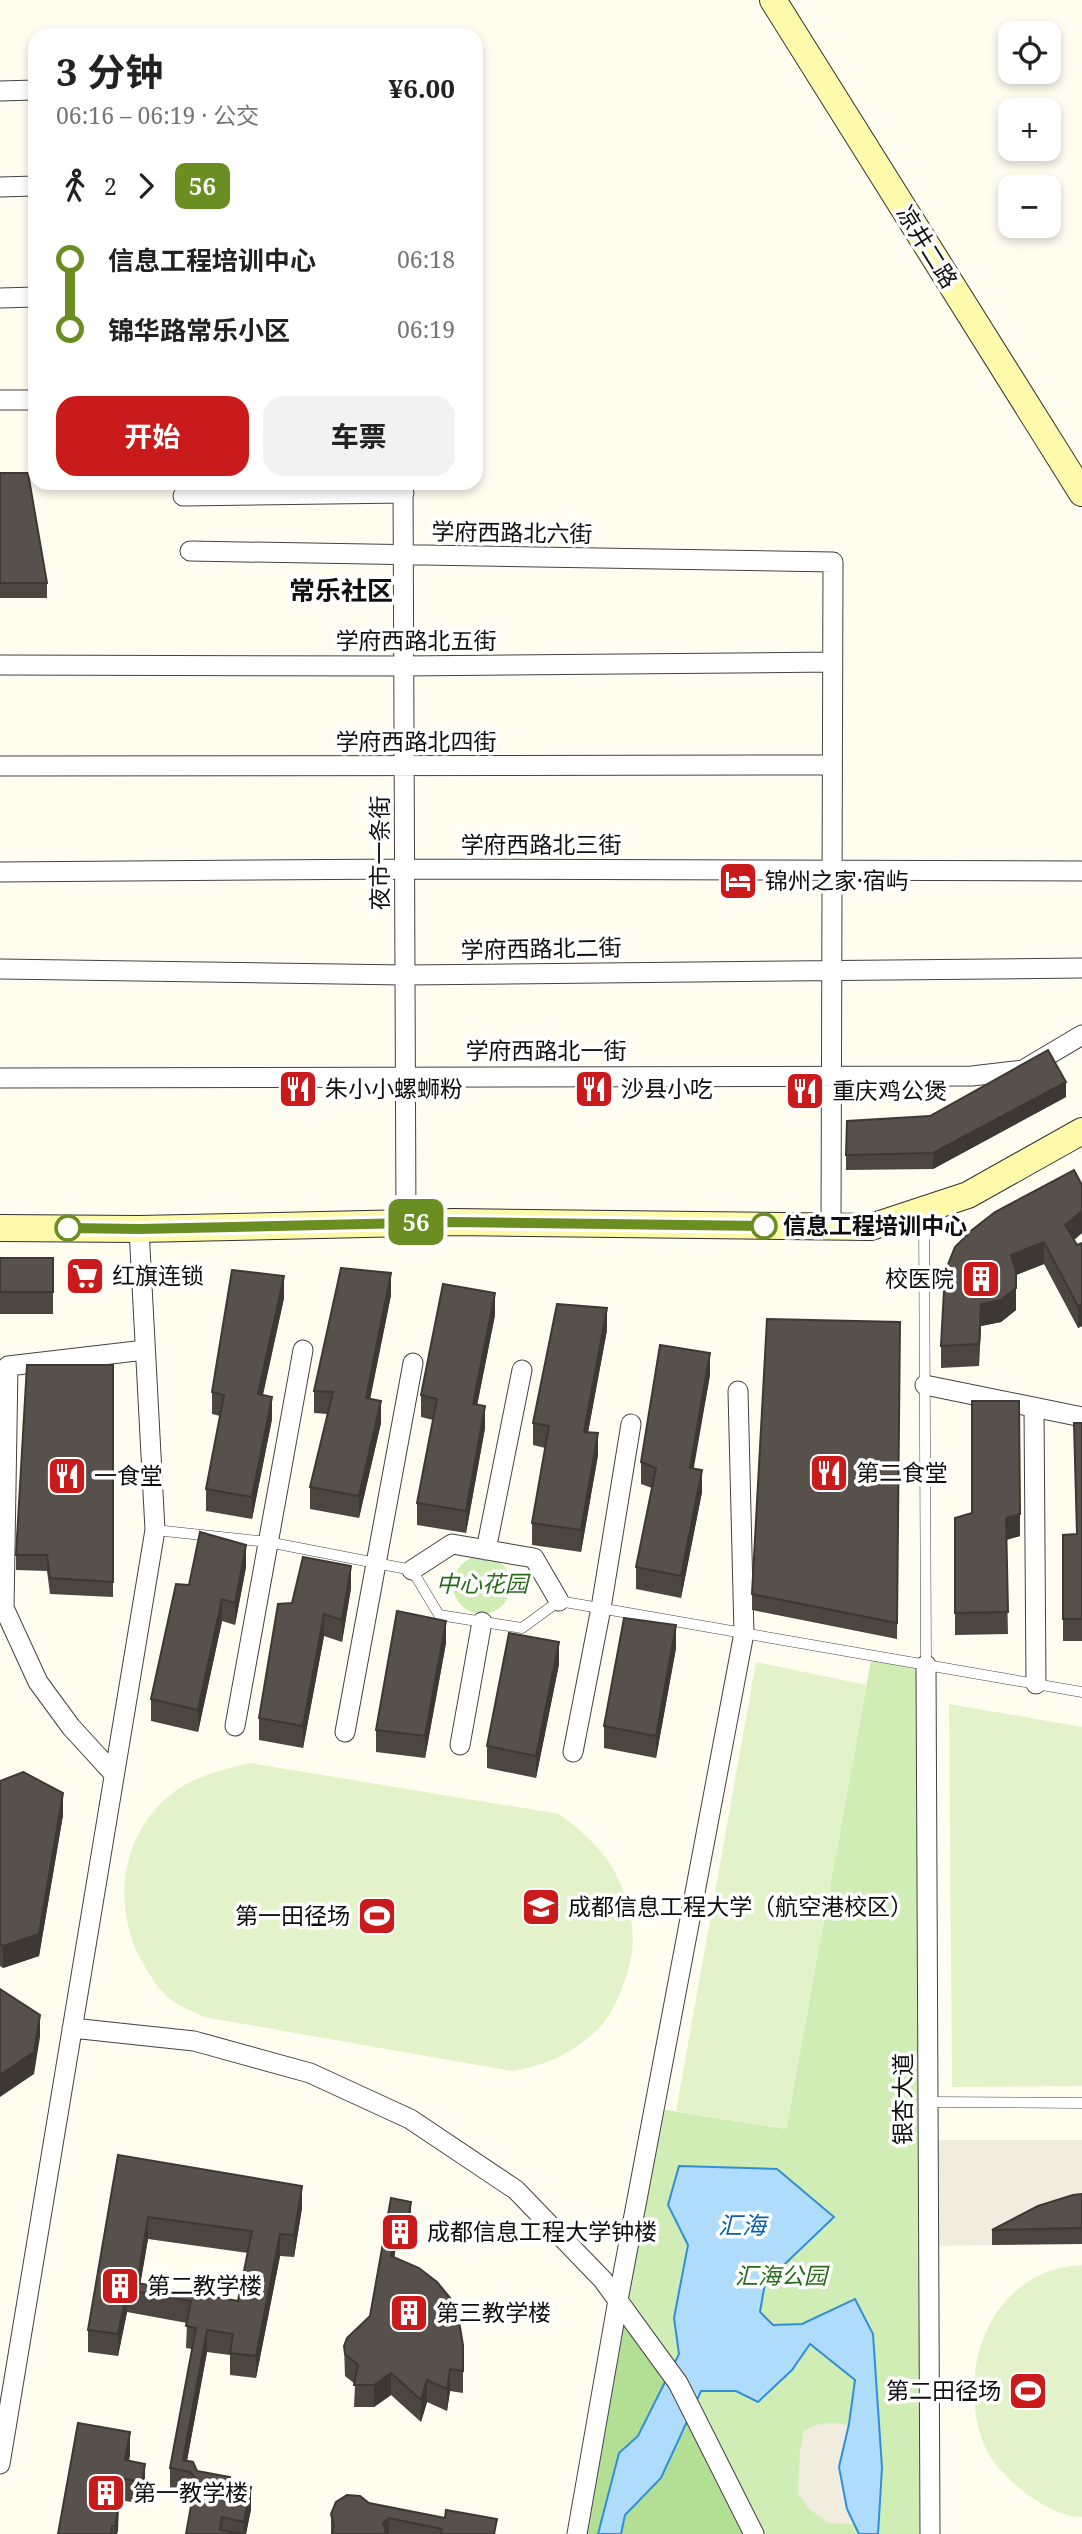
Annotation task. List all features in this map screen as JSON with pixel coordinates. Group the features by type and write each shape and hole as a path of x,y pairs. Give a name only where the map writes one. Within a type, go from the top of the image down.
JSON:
{"main road":[{"name":"凉井二路","path":"773,0 1082,493"},
{"path":"0,1228 139,1229 406,1223 871,1227 968,1195 1082,1131"}],"street":[{"path":"0,91 28,90"},
{"path":"0,187 28,186"},
{"path":"0,298 28,297"},
{"path":"0,400 28,400"},
{"path":"183,496 349,490"},
{"name":"夜市一条街","path":"404,490 406,1223"},
{"name":"学府西路北六街","path":"190,551 833,562 832,663"},
{"path":"831,1227 832,663"},
{"name":"学府西路北五街","path":"0,664 404,666 832,663"},
{"name":"学府西路北四街","path":"0,766 832,765"},
{"name":"学府西路北三街","path":"0,872 405,869 1082,871"},
{"name":"学府西路北二街","path":"0,969 405,975 1082,968"},
{"name":"学府西路北一街","path":"0,1078 972,1076 1023,1070 1082,1035"},
{"path":"0,2464 155,1530 139,1229"},
{"path":"114,1774 71,1727 38,1682 4,1608 8,1366 145,1350"},
{"path":"235,1726 303,1350"},
{"path":"345,1732 413,1363"},
{"path":"486,1550 522,1370"},
{"path":"925,1385 1082,1417"},
{"path":"577,2534 618,2300 744,1633 738,1391"},
{"path":"1034,1407 1035,1684"},
{"path":"573,1752 601,1608 631,1424"},
{"path":"412,1570 452,1545 534,1558 559,1601"},
{"path":"460,1745 482,1622"},
{"name":"银杏大道","path":"926,1665 930,2534"},
{"path":"72,2028 194,2041 310,2073 410,2119 516,2190 603,2280 665,2364 678,2383 754,2534"}],"lane":[{"path":"924,1209 926,1665"},
{"path":"155,1530 268,1542 412,1570 439,1615 522,1628 559,1601 1082,1692"},
{"path":"928,2102 1082,2103"}],"green space":[{"name":"中心花园","path":"476,1556 488,1556 503,1564 511,1579 511,1591 503,1606 488,1614 476,1614 461,1606 453,1591 453,1579 461,1564"},
{"name":"汇海公园","path":"872,1655 926,1665 930,2534 754,2534 618,2300 654,2108 786,2129"},
{"path":"756,1662 867,1685 786,2129 676,2111"},
{"path":"949,1704 1082,1727 1082,2086 952,2087"},
{"name":"第一田径场","path":"250,1763 559,1814 588,1838 607,1859 620,1883 630,1911 633,1939 630,1960 619,1996 608,2017 593,2034 572,2050 549,2061 512,2071 204,2017 174,2002 159,1987 133,1943 124,1896 132,1849 142,1827 156,1808 175,1791 201,1777"},
{"name":"第二田径场","path":"1082,2265 1082,2517 1075,2517 1034,2499 1013,2483 994,2462 981,2437 975,2408 974,2379 979,2350 990,2324 1005,2301 1026,2283 1052,2270"},
{"path":"618,2300 665,2364 754,2534 577,2534"}],"shaded area":[{"path":"928,2140 1082,2140 1082,2209 992,2245 929,2246"},
{"path":"815,2425 849,2425 839,2468 847,2509 854,2524 829,2523 810,2510 798,2493 804,2431"}],"water":[{"name":"汇海","path":"679,2166 777,2169 834,2217 765,2283 760,2312 773,2325 802,2324 855,2299 873,2334 882,2468 878,2534 859,2534 847,2509 839,2467 855,2380 810,2344 792,2370 758,2402 736,2391 701,2391 661,2478 625,2515 621,2534 598,2534 619,2453 638,2436 679,2354 674,2318 688,2245 668,2205"}],"building":[{"path":"0,473 28,473 28,490 31,490 47,583 0,583"},
{"path":"1048,1050 1066,1082 933,1153 846,1155 847,1121 930,1116"},
{"name":"校医院","path":"1074,1170 1082,1185 1082,1211 1065,1225 1077,1245 1082,1243 1082,1304 1078,1306 1044,1242 1011,1255 1016,1272 1016,1288 1001,1300 981,1304 979,1344 941,1346 945,1272 955,1247 995,1212"},
{"path":"0,1258 53,1258 53,1292 0,1292"},
{"path":"341,1268 391,1273 366,1398 381,1401 359,1496 310,1487 333,1392 314,1391"},
{"path":"232,1270 284,1276 258,1394 272,1397 252,1497 206,1489 224,1395 212,1392"},
{"path":"443,1284 495,1293 473,1404 485,1406 466,1511 417,1503 437,1399 421,1395"},
{"path":"557,1304 607,1308 584,1432 598,1433 581,1530 532,1523 549,1426 533,1423"},
{"name":"第二食堂","path":"767,1319 900,1322 897,1623 752,1594"},
{"path":"660,1345 710,1353 690,1468 702,1470 681,1576 636,1567 656,1468 641,1462"},
{"name":"一食堂","path":"27,1365 113,1365 113,1582 50,1578 47,1555 16,1555"},
{"path":"972,1401 1019,1401 1020,1514 1006,1518 1008,1612 955,1613 955,1518 972,1513"},
{"path":"1074,1423 1082,1423 1082,1619 1063,1619 1063,1535 1077,1534"},
{"path":"200,1532 246,1545 235,1603 222,1599 198,1710 151,1699 176,1584 189,1585"},
{"path":"303,1557 351,1566 342,1620 324,1614 303,1726 259,1718 278,1604 292,1603"},
{"path":"397,1611 446,1621 425,1736 376,1730"},
{"path":"624,1618 676,1625 656,1736 604,1726"},
{"path":"509,1633 559,1642 536,1756 487,1746"},
{"path":"23,1772 63,1793 39,1934 3,1946 0,1944 0,1781"},
{"path":"0,1989 40,2015 34,2052 0,2075"},
{"path":"118,2155 302,2186 294,2235 280,2234 256,2356 230,2353 233,2334 207,2330 183,2460 193,2462 197,2471 230,2477 229,2483 251,2487 244,2522 222,2517 220,2530 243,2534 186,2534 196,2478 190,2472 170,2468 196,2328 186,2326 191,2301 127,2290 118,2334 88,2330","holes":["148,2217 252,2231 238,2301 137,2283"]},
{"path":"1082,2194 1082,2228 992,2230 1038,2206"},
{"name":"第三教学楼","path":"391,2198 411,2202 408,2221 397,2219 391,2256 419,2268 437,2282 451,2299 459,2321 463,2345 463,2371 450,2369 447,2389 427,2380 421,2400 391,2373 374,2385 354,2385 358,2365 345,2354 347,2338 370,2316"},
{"name":"第一教学楼","path":"78,2423 130,2432 125,2460 145,2464 142,2482 120,2478 115,2508 118,2509 111,2534 58,2534"},
{"path":"347,2495 360,2496 369,2503 445,2518 446,2510 497,2519 494,2534 441,2534 442,2529 389,2518 383,2523 385,2534 332,2534 334,2526 331,2514 336,2502"}],"bus line":[{"name":"56","path":"68,1228 139,1229 454,1222 764,1226"}],"place":[{"name":"锦州之家·宿屿","path":"738,881"},
{"name":"朱小小螺蛳粉","path":"298,1089"},
{"name":"沙县小吃","path":"594,1089"},
{"name":"重庆鸡公煲","path":"805,1091"},
{"name":"信息工程培训中心","path":"764,1226"},
{"name":"红旗连锁","path":"85,1276"},
{"name":"校医院","path":"981,1279"},
{"name":"第二食堂","path":"829,1473"},
{"name":"一食堂","path":"67,1476"},
{"name":"成都信息工程大学（航空港校区）","path":"541,1907"},
{"name":"第一田径场","path":"377,1916"},
{"name":"成都信息工程大学钟楼","path":"400,2232"},
{"name":"第二教学楼","path":"120,2286"},
{"name":"第三教学楼","path":"409,2313"},
{"name":"第二田径场","path":"1028,2391"},
{"name":"第一教学楼","path":"106,2493"}],"district":[{"name":"常乐社区","path":"341,591"}]}
